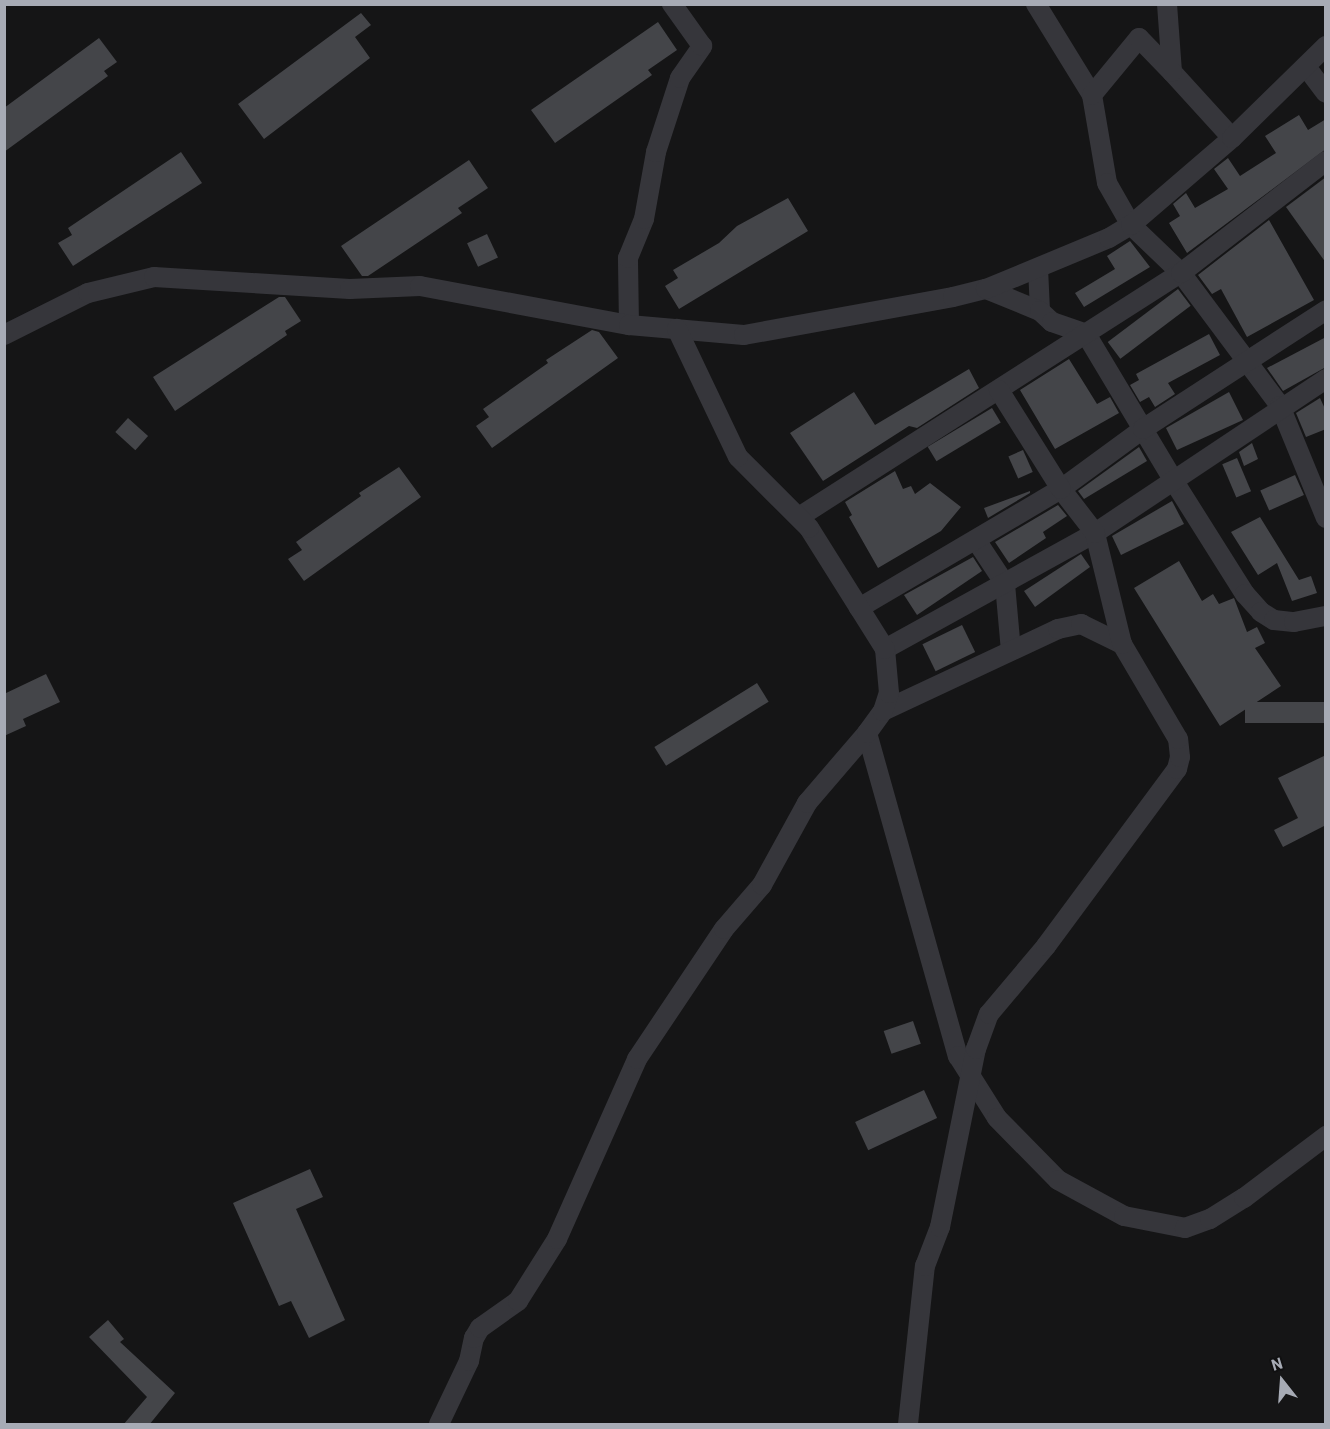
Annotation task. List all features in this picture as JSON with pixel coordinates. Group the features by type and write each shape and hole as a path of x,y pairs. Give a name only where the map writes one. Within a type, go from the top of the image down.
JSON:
{"street":[{"path":"629,325 628,258 644,219 656,152 680,78 702,46 672,4"},
{"path":"1036,4 1092,95 1107,183 1131,225 1181,273 1280,406 1326,518"},
{"path":"1167,4 1172,72"},
{"path":"1092,95 1139,38 1232,138"},
{"path":"4,336 88,293 154,277 350,289 420,286 629,325 768,334 986,289 1131,225 1232,138 1307,68 1326,46"},
{"path":"1307,68 1326,93"},
{"path":"799,517 1181,273 1326,161"},
{"path":"1038,268 1040,311"},
{"path":"986,289 1040,311 1052,322 1086,334 1175,483 1245,594 1261,612 1274,621 1294,622 1326,616"},
{"path":"859,608 1061,489 1143,429 1326,310"},
{"path":"439,1425 469,1361 474,1338 480,1328 518,1301 557,1239 637,1059 724,928 762,885 807,803 883,711 889,693 885,649 799,517 738,457 678,329"},
{"path":"885,649 1095,533 1175,483 1280,406 1326,379"},
{"path":"908,1425 921,1285 953,1177 970,1079 989,1014 1046,946 1177,769 1178,739 1122,644 1095,533 1061,489 999,390"},
{"path":"976,540 1005,584 1011,651"},
{"path":"883,711 1058,629 1081,624 1122,644"},
{"path":"867,733 958,1056 970,1079 997,1118 1058,1180 1124,1216 1156,1225 1185,1228 1210,1219 1326,1136"}],"building":[{"path":"361,13 371,25 355,37 370,58 264,139 238,104"},
{"path":"658,22 677,50 648,70 652,75 555,143 531,110"},
{"path":"99,38 117,62 104,71 108,76 4,152 4,108"},
{"path":"1299,115 1308,130 1326,119 1326,149 1187,253 1169,223 1180,216 1173,204 1186,193 1195,208 1228,189 1214,169 1228,158 1240,176 1276,153 1265,136"},
{"path":"181,152 202,183 73,266 58,243 72,235 68,228"},
{"path":"469,160 488,188 458,208 462,213 368,276 362,276 341,246"},
{"path":"1326,177 1326,263 1286,207"},
{"path":"788,198 808,231 679,309 665,286 678,278 673,270 719,243 737,226"},
{"path":"1269,220 1314,300 1247,337 1221,289 1212,294 1198,275"},
{"path":"487,234 498,258 478,267 467,243"},
{"path":"1130,241 1150,267 1084,307 1075,293 1115,269 1107,256"},
{"path":"1178,289 1191,306 1120,359 1108,342"},
{"path":"279,297 285,297 301,321 285,331 287,335 175,411 153,377"},
{"path":"592,330 599,332 618,358 492,448 476,426 489,417 483,409 548,363 546,360"},
{"path":"1209,334 1220,355 1168,383 1175,394 1155,407 1149,397 1140,402 1130,385 1139,380 1136,374"},
{"path":"1326,337 1326,367 1283,391 1267,368"},
{"path":"1069,359 1097,404 1110,397 1119,413 1055,449 1020,390"},
{"path":"969,369 979,388 917,428 909,426 823,481 790,433 854,392 875,425"},
{"path":"1229,392 1243,420 1177,450 1166,428"},
{"path":"1320,398 1326,411 1326,429 1306,437 1296,413"},
{"path":"992,408 1001,423 936,461 928,447"},
{"path":"128,418 148,436 135,450 115,432"},
{"path":"1252,443 1258,459 1244,466 1239,452"},
{"path":"1139,447 1147,461 1084,499 1078,491"},
{"path":"1023,450 1033,472 1018,478 1008,457"},
{"path":"1237,458 1251,491 1236,497 1222,464"},
{"path":"399,467 421,497 304,581 288,559 302,550 296,542 361,496 359,493"},
{"path":"895,471 903,489 911,486 915,494 930,483 961,507 941,531 878,568 849,517 852,515 845,502"},
{"path":"1295,475 1304,495 1269,511 1260,490"},
{"path":"1030,491 1030,493 988,518 984,508"},
{"path":"1172,501 1184,524 1121,555 1112,536"},
{"path":"1058,505 1067,516 1043,532 1046,538 1009,563 995,542"},
{"path":"1260,517 1299,580 1311,576 1317,593 1292,601 1277,563 1258,575 1231,532"},
{"path":"1081,554 1090,567 1035,607 1024,591"},
{"path":"973,557 982,571 917,615 904,595"},
{"path":"1179,561 1202,601 1213,594 1219,604 1234,598 1247,632 1257,627 1265,643 1255,648 1281,686 1220,726 1134,588"},
{"path":"962,625 975,652 936,671 922,644"},
{"path":"46,674 60,702 23,719 26,726 4,736 4,694"},
{"path":"757,683 769,702 666,766 654,747"},
{"path":"1245,702 1326,702 1326,723 1245,723"},
{"path":"1326,755 1326,825 1283,847 1274,830 1298,818 1278,778"},
{"path":"913,1021 921,1044 892,1054 884,1031"},
{"path":"924,1090 937,1118 868,1150 855,1122"},
{"path":"310,1169 323,1197 296,1209 345,1320 309,1338 291,1301 279,1306 233,1203"},
{"path":"108,1320 124,1339 120,1342 175,1393 149,1425 123,1425 147,1397 89,1337"}]}
